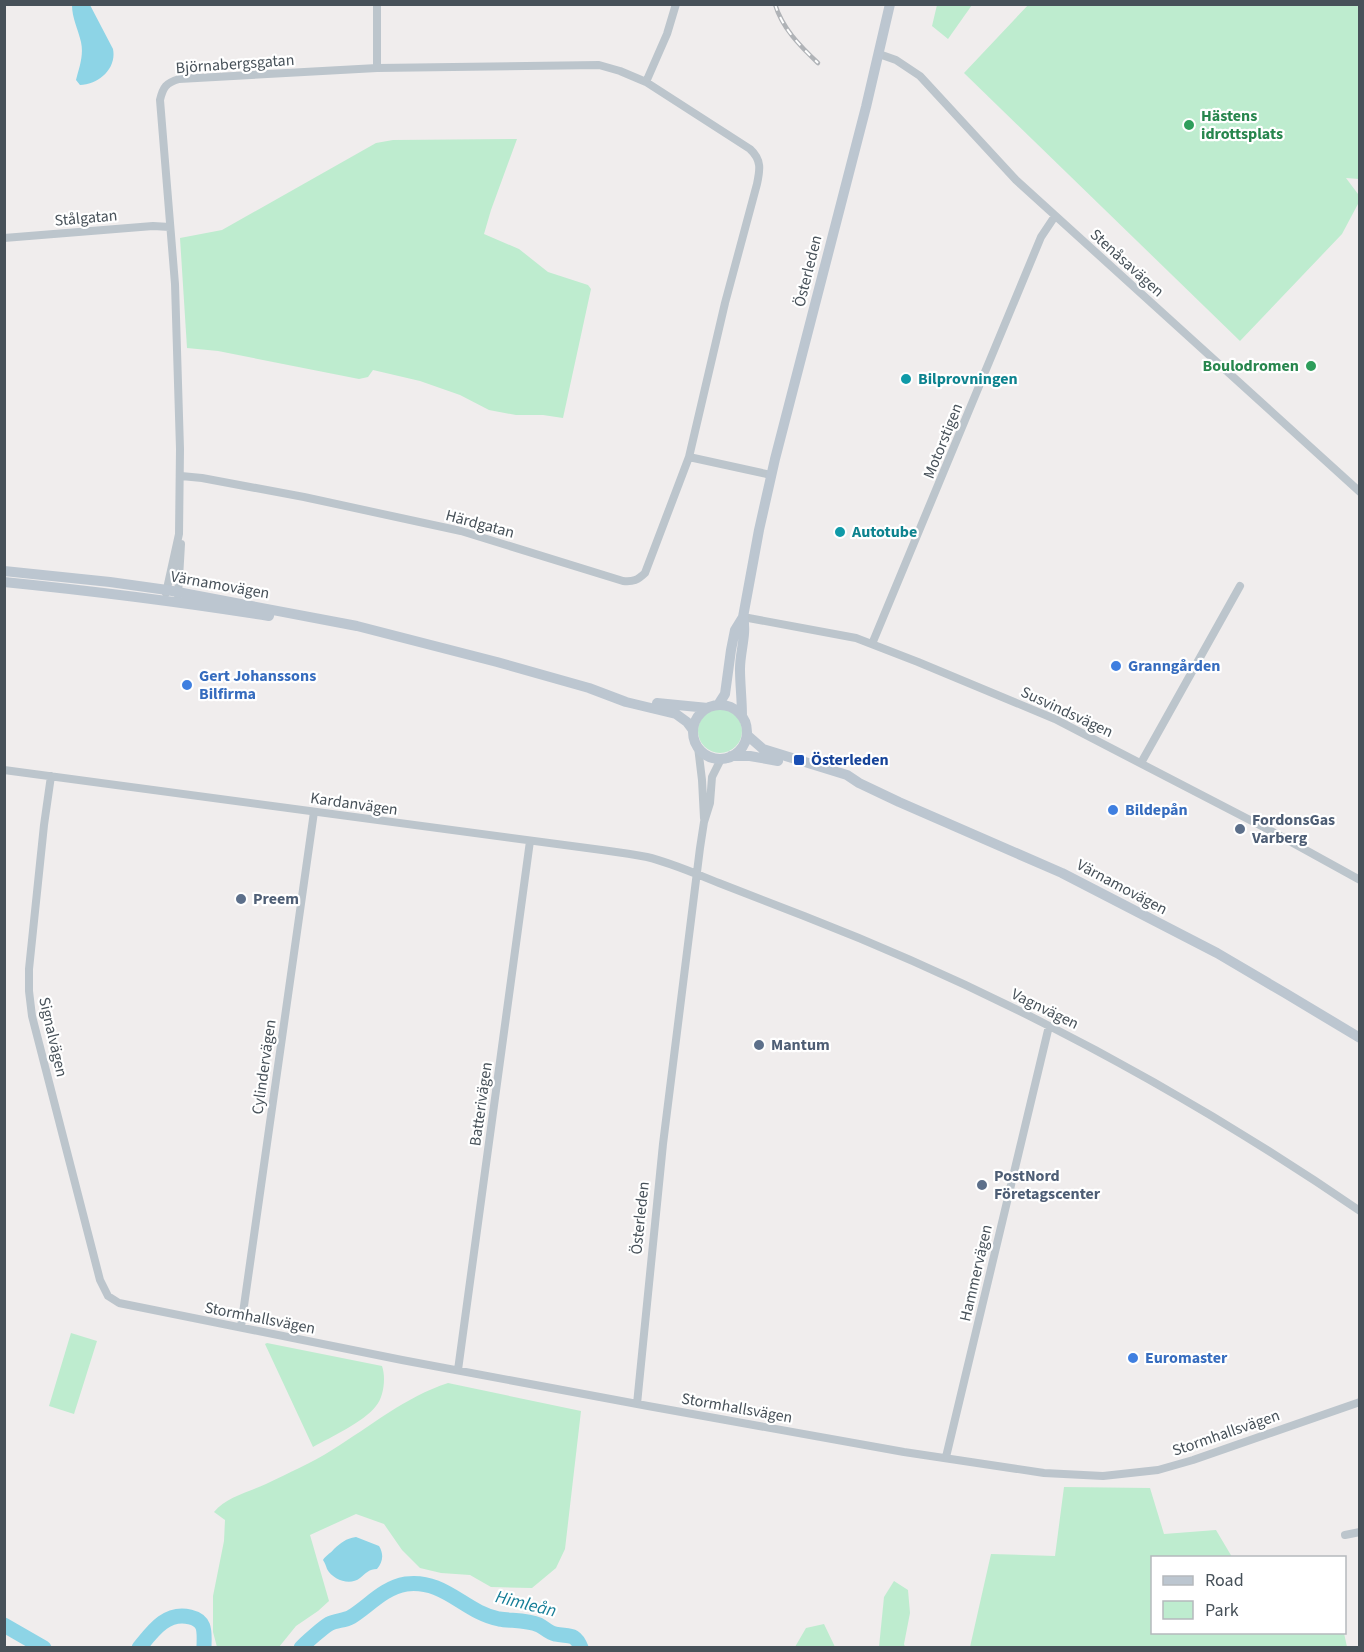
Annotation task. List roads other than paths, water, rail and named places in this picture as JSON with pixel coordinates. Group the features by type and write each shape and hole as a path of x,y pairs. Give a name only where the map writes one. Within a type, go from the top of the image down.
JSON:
{"main road":[{"name":"Österleden","path":"713,707 725,694 735,630 743,617 771,475 890,4"},
{"name":"Värnamovägen","path":"4,571 110,582 166,595 357,626 589,688 666,704 731,708 742,716"},
{"name":"Värnamovägen","path":"4,582 166,595"},
{"name":"Österleden","path":"742,716 740,670 746,629 743,617"},
{"name":"Värnamovägen","path":"589,688 627,702 676,714 693,730"},
{"path":"698,747 693,730 698,717 713,707"},
{"path":"727,757 742,748 747,735 742,716"},
{"name":"Värnamovägen","path":"747,735 763,750 847,775 859,783 1062,873 1217,954 1359,1038"},
{"name":"Värnamovägen","path":"698,747 709,756 750,756 792,764 845,781 859,783"}],"street":[{"path":"377,4 377,68"},
{"path":"646,82 667,34 676,4"},
{"name":"Stenåsavägen","path":"879,54 896,60 920,76 1016,180 1359,492"},
{"name":"Björnabergsgatan","path":"178,597 181,544 179,373 175,284 160,100 168,82 179,79 377,68 600,65 646,82"},
{"name":"Härdgatan","path":"181,476 304,497 461,531 623,581 633,582 639,579 645,573 689,457 725,303 757,184 760,161 750,149 646,82"},
{"name":"Motorstigen","path":"872,644 1041,237 1055,216"},
{"name":"Stålgatan","path":"4,238 170,226"},
{"path":"689,457 771,475"},
{"name":"Björnabergsgatan","path":"166,595 180,534"},
{"path":"1141,763 1240,586"},
{"name":"Susvindsvägen","path":"743,617 856,638 1055,719 1273,832 1359,880"},
{"name":"Österleden","path":"698,747 704,822"},
{"name":"Österleden","path":"637,1404 663,1144 704,822 710,803 712,777 727,757"},
{"name":"Kardanvägen","path":"4,770 646,857 697,874"},
{"name":"Signalvägen","path":"51,776 34,913 29,991 35,1026 94,1258 100,1280 108,1296"},
{"name":"Cylindervägen","path":"241,1327 314,812"},
{"name":"Batterivägen","path":"458,1370 530,841"},
{"name":"Vagnvägen","path":"697,874 849,933 1049,1026 1223,1122 1315,1180 1359,1211"},
{"name":"Hammervägen","path":"946,1457 1049,1026"},
{"name":"Stormhallsvägen","path":"108,1296 128,1306 402,1360 904,1452 1044,1473 1094,1476 1145,1472 1193,1460 1359,1402"},
{"path":"1345,1535 1359,1532"}],"water":[{"path":"72,5 90,5 113,49 109,69 99,79 87,84 80,85 76,80 82,47"},
{"path":"356,1537 379,1546 382,1561 377,1569 356,1580 342,1581 330,1573 323,1560 342,1543"}],"waterway":[{"name":"Himleån","path":"301,1648 327,1625 351,1617 390,1589 406,1584 432,1586 487,1615 499,1619 534,1623 553,1633 574,1637 581,1648"},
{"name":"Himleån","path":"139,1648 160,1624 181,1616 195,1619 202,1625 204,1648"},
{"name":"Himleån","path":"4,1625 44,1648"}],"railway":[{"path":"775,4 787,29 818,63"}],"place":[{"name":"Hästens idrottsplats","path":"1189,125"},
{"name":"Boulodromen","path":"1311,366"},
{"name":"Bilprovningen","path":"906,379"},
{"name":"Autotube","path":"840,532"},
{"name":"Granngården","path":"1116,666"},
{"name":"Gert Johanssons Bilfirma","path":"187,685"},
{"name":"Österleden","path":"799,760"},
{"name":"Bildepån","path":"1113,810"},
{"name":"FordonsGas Varberg","path":"1240,829"},
{"name":"Preem","path":"241,899"},
{"name":"Mantum","path":"759,1045"},
{"name":"PostNord Företagscenter","path":"982,1185"},
{"name":"Euromaster","path":"1133,1358"}]}
